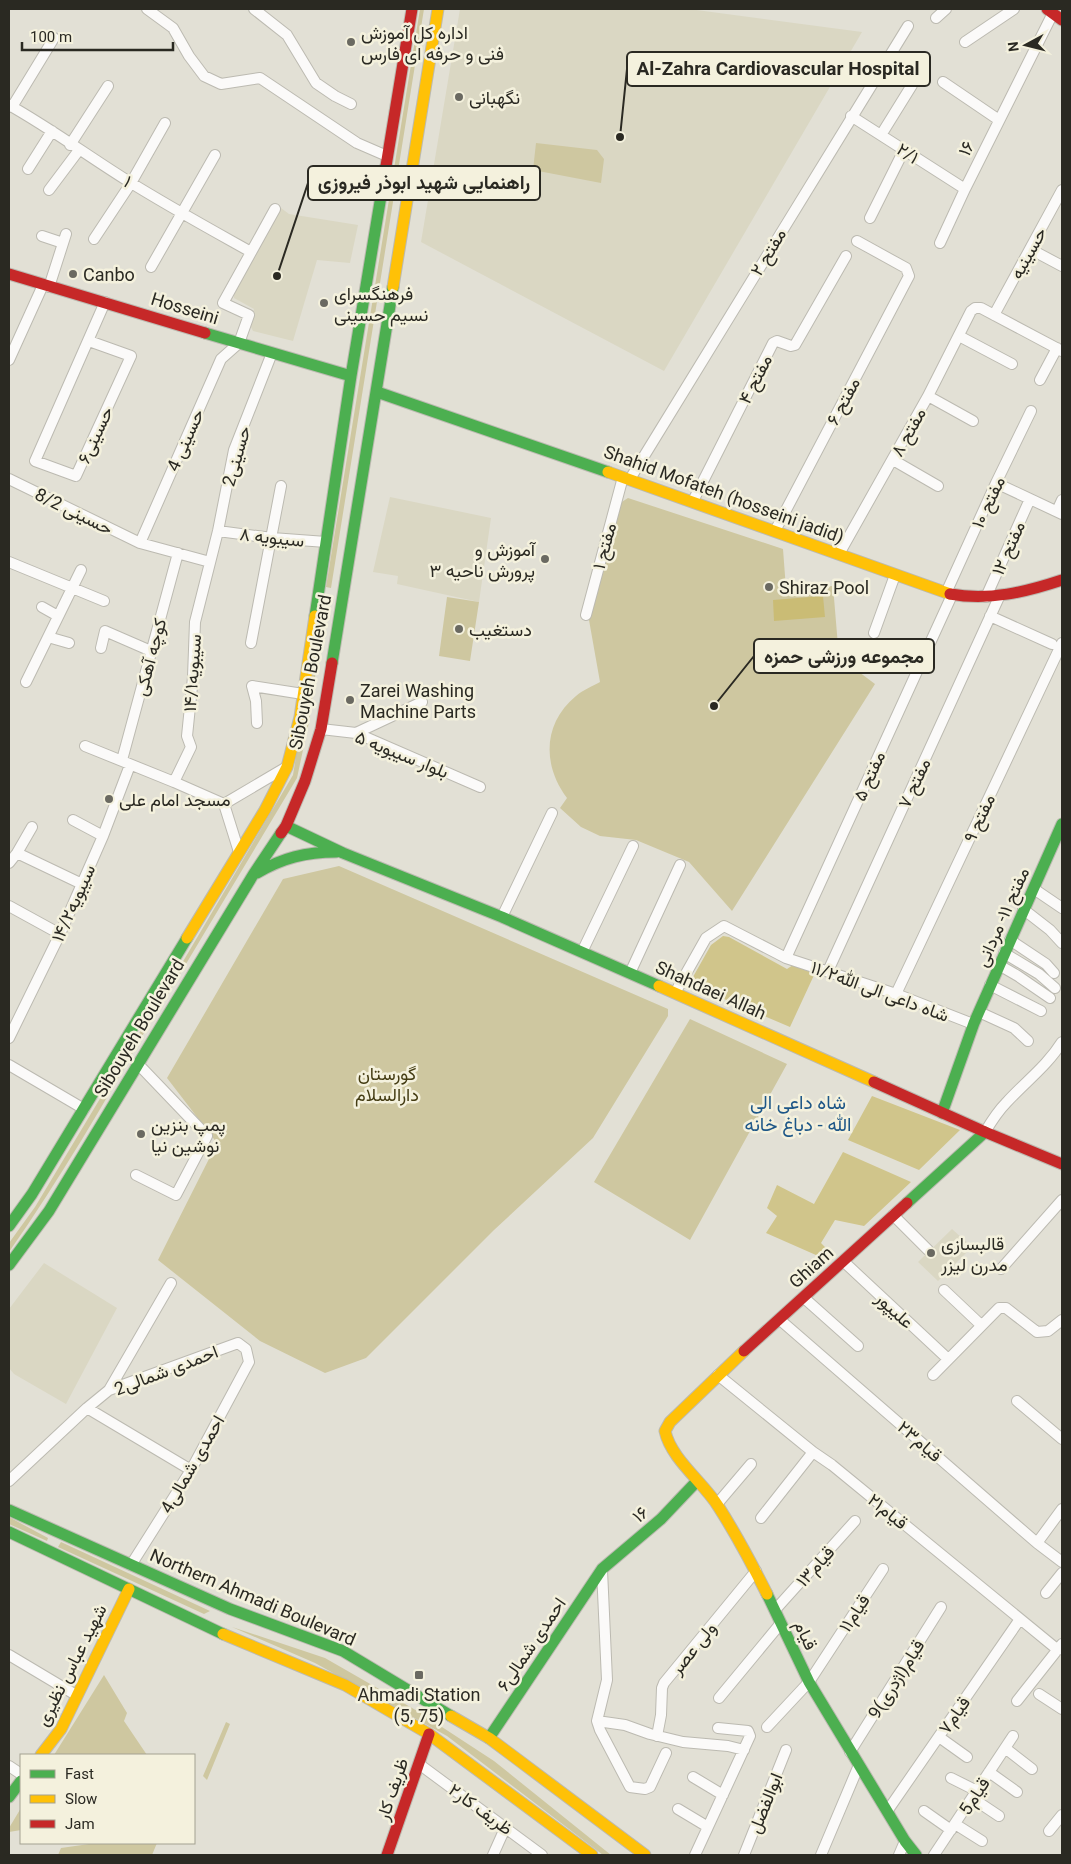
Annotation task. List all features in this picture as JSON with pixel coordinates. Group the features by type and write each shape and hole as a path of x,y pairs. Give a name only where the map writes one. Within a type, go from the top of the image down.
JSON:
{"main road":[{"name":"Sibouyeh Boulevard","path":"9,1265 49,1211 138,1064 157,1010 239,852 265,810 287,767 300,717 351,376 412,9"},
{"name":"Sibouyeh Boulevard","path":"9,1226 32,1194 84,1109 157,1010 286,826 305,781 321,729 438,9"},
{"name":"Hosseini","path":"9,274 351,376"},
{"name":"Shahid Mofateh (hosseini jadid)","path":"377,392 693,501 949,594 986,597 1036,590 1062,580"},
{"path":"320,588 324,596 333,599 343,594"},
{"path":"315,623 321,618 327,618 334,621 337,631"},
{"name":"مفتح ۱۱- مردانی","path":"942,1113 973,1024 1062,824"},
{"name":"Shahdaei Allah","path":"286,826 343,852 502,917 985,1132 1062,1164"},
{"name":"Shahdaei Allah","path":"253,875 276,861 293,855 318,851 343,852"},
{"name":"Ghiam","path":"697,1480 667,1441 665,1432 670,1422 718,1375 985,1132"},
{"name":"قیام","path":"697,1480 717,1504 756,1571 809,1682 905,1841 916,1855"},
{"name":"۱۶","path":"602,1569 661,1519 697,1480"},
{"name":"Northern Ahmadi Boulevard","path":"9,1510 131,1565 224,1621 430,1734 592,1855"},
{"name":"Northern Ahmadi Boulevard","path":"9,1532 129,1589 224,1621 343,1651 489,1738 645,1855"},
{"name":"احمدی شمالی۶","path":"489,1738 602,1569"},
{"name":"شهید عباس نظیری","path":"42,1754 61,1729 129,1589"},
{"name":"ظریف کار","path":"388,1855 430,1734"},
{"path":"9,1797 20,1782"}],"street":[{"path":"147,9 173,28 189,56 204,76 221,84 260,78 358,143 387,156"},
{"path":"254,9 287,35 316,83 335,96 352,104"},
{"path":"936,18 946,9"},
{"path":"965,42 1014,9"},
{"name":"۱۶","path":"940,243 999,120 1025,70 1057,16"},
{"name":"مفتح ۲","path":"626,478 908,26"},
{"path":"10,106 54,38"},
{"path":"943,82 999,120"},
{"path":"881,135 912,85"},
{"path":"49,190 108,86"},
{"name":"۱","path":"10,106 131,183 251,252"},
{"name":"۲/۱","path":"851,116 965,189"},
{"path":"94,239 131,183 165,123"},
{"path":"28,169 52,131"},
{"path":"870,218 904,150"},
{"path":"151,267 215,155"},
{"name":"حسینیه","path":"994,315 1062,190"},
{"path":"239,343 250,315 223,303 275,209"},
{"path":"9,360 46,286 64,239 42,236"},
{"name":"مفتح ۶","path":"775,531 909,276 906,268 857,241"},
{"path":"1030,249 1062,266"},
{"name":"مفتح ۴","path":"693,501 773,343 777,341 791,346 795,345 846,256"},
{"name":"حسینی۶","path":"89,341 131,356 76,476 34,461 105,302"},
{"name":"مفتح ۸","path":"839,554 928,396 971,311 975,308 981,308 994,315"},
{"path":"994,315 1060,350 1040,380"},
{"path":"959,336 1012,364"},
{"name":"حسینی 4","path":"140,543 222,359 239,343"},
{"name":"حسینی2","path":"210,562 234,450 272,353"},
{"path":"928,396 973,421"},
{"name":"مفتح ۱۰","path":"949,594 996,483 1031,412"},
{"path":"893,460 938,486"},
{"name":"مفتح ۱","path":"586,615 626,478"},
{"name":"8/2 حسینی","path":"9,479 140,543 210,562"},
{"path":"996,483 1059,513 1062,500"},
{"path":"251,643 281,486"},
{"name":"مفتح ۱۲","path":"986,597 1030,499"},
{"name":"سیبویه ۸","path":"218,531 326,542"},
{"name":"کوچه آهکی","path":"126,763 151,651 178,553"},
{"path":"9,562 104,601"},
{"name":"سیبویه۱۴/۱","path":"174,782 191,747 187,736 193,677 195,622 210,562"},
{"path":"26,682 81,570"},
{"path":"874,633 895,574"},
{"name":"مفتح ۵","path":"786,958 949,594"},
{"name":"مفتح ۷","path":"828,971 1000,595"},
{"path":"42,607 58,616"},
{"path":"990,616 1059,645"},
{"path":"101,648 105,631 151,651"},
{"path":"48,637 69,643"},
{"name":"مفتح ۹","path":"896,994 1059,645"},
{"path":"257,724 256,701 252,686 303,694"},
{"path":"356,733 422,702"},
{"name":"بلوار سیبویه ۵","path":"321,729 356,733 480,788"},
{"path":"85,746 224,804 239,852"},
{"name":"سیبویه۱۴/۲","path":"9,1038 60,934 103,836 126,763"},
{"path":"224,804 287,767"},
{"path":"502,917 552,813"},
{"path":"73,820 103,836"},
{"path":"9,863 32,827"},
{"path":"582,952 633,846"},
{"path":"17,853 82,884"},
{"path":"630,973 680,865"},
{"path":"1034,889 1062,908"},
{"path":"9,906 60,934"},
{"path":"1023,910 1050,930 1062,942"},
{"name":"۱۱/۲شاه داعی الی الله","path":"675,993 706,938 724,926 786,958 896,994 973,1024"},
{"path":"1010,940 1046,964 1054,973"},
{"path":"1004,953 1040,974 1055,988"},
{"path":"999,966 1018,976 1050,998"},
{"path":"990,985 1041,1011"},
{"path":"979,1012 1014,1028 1028,1041"},
{"path":"985,1132 1004,1104 1053,1056 1062,1042"},
{"path":"136,1175 176,1195 207,1136 138,1064"},
{"path":"9,1065 84,1109"},
{"path":"1001,1268 1062,1200"},
{"path":"893,1215 928,1250"},
{"name":"علیپور","path":"843,1261 948,1359"},
{"path":"109,1390 171,1283"},
{"path":"944,1290 982,1325"},
{"path":"803,1298 858,1346"},
{"path":"933,1375 999,1308 1006,1308 1037,1332 1048,1330 1062,1320"},
{"name":"قیام۲۳","path":"779,1319 1037,1543 1062,1562"},
{"name":"2احمدی شمالی","path":"9,1481 109,1390 238,1343 246,1349 249,1362"},
{"name":"4احمدی شمالی","path":"131,1565 192,1470 249,1362"},
{"name":"قیام۲۱","path":"718,1375 813,1452 832,1465 1020,1619 1060,1647"},
{"path":"1017,1401 1062,1439"},
{"path":"87,1408 192,1470"},
{"path":"761,1518 813,1452"},
{"path":"717,1504 751,1464"},
{"path":"1037,1543 1062,1509"},
{"name":"قیام۱۳","path":"775,1610 855,1521"},
{"path":"602,1569 607,1680 597,1722 628,1785 633,1788 648,1788 666,1753"},
{"name":"قیام۱۱","path":"767,1727 809,1682 883,1569"},
{"name":"ولی عصر","path":"656,1736 661,1715 662,1688 664,1683 756,1571"},
{"path":"1046,1593 1062,1574"},
{"name":"قیام(اژدری)9","path":"850,1752 941,1607"},
{"name":"قیام۷","path":"888,1810 1020,1619"},
{"path":"719,1698 781,1622"},
{"path":"1017,1701 1060,1647"},
{"path":"9,1655 76,1695"},
{"path":"1040,1694 1062,1709"},
{"path":"597,1722 625,1725 656,1736 683,1742 728,1746 744,1750"},
{"path":"695,1855 750,1736 748,1731 718,1728"},
{"name":"قیام5","path":"939,1854 953,1827 1013,1736"},
{"path":"939,1737 967,1757"},
{"path":"1005,1748 1032,1769"},
{"name":"ابوالفضل","path":"744,1855 786,1750"},
{"name":"۲ظریف کار","path":"419,1764 506,1826 542,1855"},
{"path":"821,1855 859,1765"},
{"path":"9,1766 20,1773"},
{"path":"989,1772 1017,1792"},
{"path":"693,1777 723,1795"},
{"path":"950,1778 999,1816"},
{"path":"678,1809 708,1827"},
{"path":"924,1811 982,1841"},
{"path":"1049,1831 1062,1815"},
{"path":"493,1855 506,1826"},
{"path":"899,1855 905,1841"}],"shaded area":[{"path":"460,9 689,9 862,32 664,371 421,242"},
{"path":"281,208 289,214 358,225 350,263 317,260 293,341 253,331 250,325 254,309 234,298 234,289"},
{"path":"390,497 491,518 479,602 397,584 398,576 373,572"},
{"path":"823,596 825,617 774,621 773,600"},
{"path":"723,936 729,937 787,969 793,965 815,973 790,1027 689,984 711,945"},
{"path":"872,1096 960,1130 919,1170 848,1140"},
{"path":"843,1152 911,1182 864,1226 835,1220 821,1243 832,1254 825,1259 766,1233 777,1216 767,1208 777,1185 814,1204"},
{"name":"قالبسازی مدرن لیزر","path":"952,1229 972,1247 938,1281 918,1262"},
{"path":"44,1263 117,1308 66,1404 14,1374 9,1368 9,1309"}],"green space":[{"path":"420,9 424,9 331,588 326,587"},
{"path":"536,143 597,150 604,159 601,183 533,170"},
{"path":"628,498 783,549 786,589 833,586 838,646 851,666 875,684 732,911 689,862 636,840 600,836 581,827 560,808 567,798 553,772 550,758 552,731 565,707 579,694 600,682 589,620 617,505"},
{"name":"دستغیب","path":"447,597 479,602 470,661 439,656"},
{"path":"318,624 322,625 309,722 297,778 168,994 165,992 293,775"},
{"name":"گورستان دارالسلام","path":"339,866 668,1009 668,1016 593,1138 494,1230 366,1358 325,1373 260,1341 158,1260 217,1143 167,1078 283,879"},
{"path":"690,1019 787,1064 690,1240 594,1182"},
{"path":"146,1022 149,1024 99,1111 46,1197 9,1252 9,1243 35,1207"},
{"path":"9,1517 48,1538 47,1541 9,1524"},
{"path":"61,1542 210,1611 204,1614 58,1547"},
{"path":"232,1627 325,1658 419,1712 494,1761 611,1855 603,1855 447,1736 315,1663"},
{"path":"104,1675 127,1713 124,1721 146,1754 55,1754"},
{"path":"226,1722 230,1724 207,1780 203,1776"},
{"path":"20,1810 20,1830 9,1832 9,1828"},
{"path":"89,1844 157,1844 152,1855 58,1855 61,1848"}],"traffic: fast":[{"path":"315,616 351,376 386,166"},
{"path":"332,663 393,287"},
{"path":"205,333 351,376"},
{"path":"377,392 608,472"},
{"path":"942,1113 974,1023 1062,824"},
{"path":"286,826 343,853 502,917 659,986"},
{"path":"9,1265 49,1211 253,875 281,833"},
{"path":"257,873 276,863 295,857 315,853 336,852"},
{"path":"9,1226 32,1194 187,938"},
{"path":"907,1203 985,1132"},
{"path":"489,1738 602,1569 661,1519 697,1481"},
{"path":"9,1510 230,1609 343,1651 451,1716"},
{"path":"9,1532 223,1634"},
{"path":"767,1594 809,1682 905,1841 916,1855"},
{"path":"9,1797 20,1782"}],"traffic: slow":[{"path":"393,287 438,9"},
{"path":"608,472 950,594"},
{"path":"187,938 265,810 287,767 300,717 315,616"},
{"path":"659,986 874,1082"},
{"path":"744,1351 670,1422 665,1431 668,1441 680,1461 712,1497 725,1517 767,1594"},
{"path":"42,1754 61,1729 129,1589"},
{"path":"223,1634 345,1685 429,1734 592,1855"},
{"path":"451,1716 489,1738 645,1855"}],"traffic: jam":[{"path":"386,166 412,9"},
{"path":"1047,9 1062,20"},
{"path":"9,274 205,333"},
{"path":"950,594 993,596 1035,588 1062,580"},
{"path":"281,833 286,826 305,781 321,729 332,663"},
{"path":"874,1082 1062,1164"},
{"path":"744,1351 907,1203"},
{"path":"387,1855 429,1734"}],"place":[{"name":"اداره کل آموزش فنی و حرفه ای فارس","path":"351,42"},
{"name":"نگهبانی","path":"459,97"},
{"name":"Al-Zahra Cardiovascular Hospital","path":"620,137"},
{"name":"Canbo","path":"73,274"},
{"name":"راهنمایی شهید ابوذر فیروزی","path":"277,276"},
{"name":"فرهنگسرای نسیم حسینی","path":"324,303"},
{"name":"آموزش و پرورش ناحیه ۳","path":"545,559"},
{"name":"Shiraz Pool","path":"769,587"},
{"name":"دستغیب","path":"459,629"},
{"name":"Zarei Washing Machine Parts","path":"350,700"},
{"name":"مجموعه ورزشی حمزه","path":"714,706"},
{"name":"مسجد امام علی","path":"109,799"},
{"name":"پمپ بنزین نوشین نیا","path":"141,1134"},
{"name":"قالبسازی مدرن لیزر","path":"931,1253"},
{"name":"Ahmadi Station (5, 75)","path":"419,1675"}],"district":[{"name":"شاه داعی الی الله - دباغ خانه","path":"798,1113"}]}
